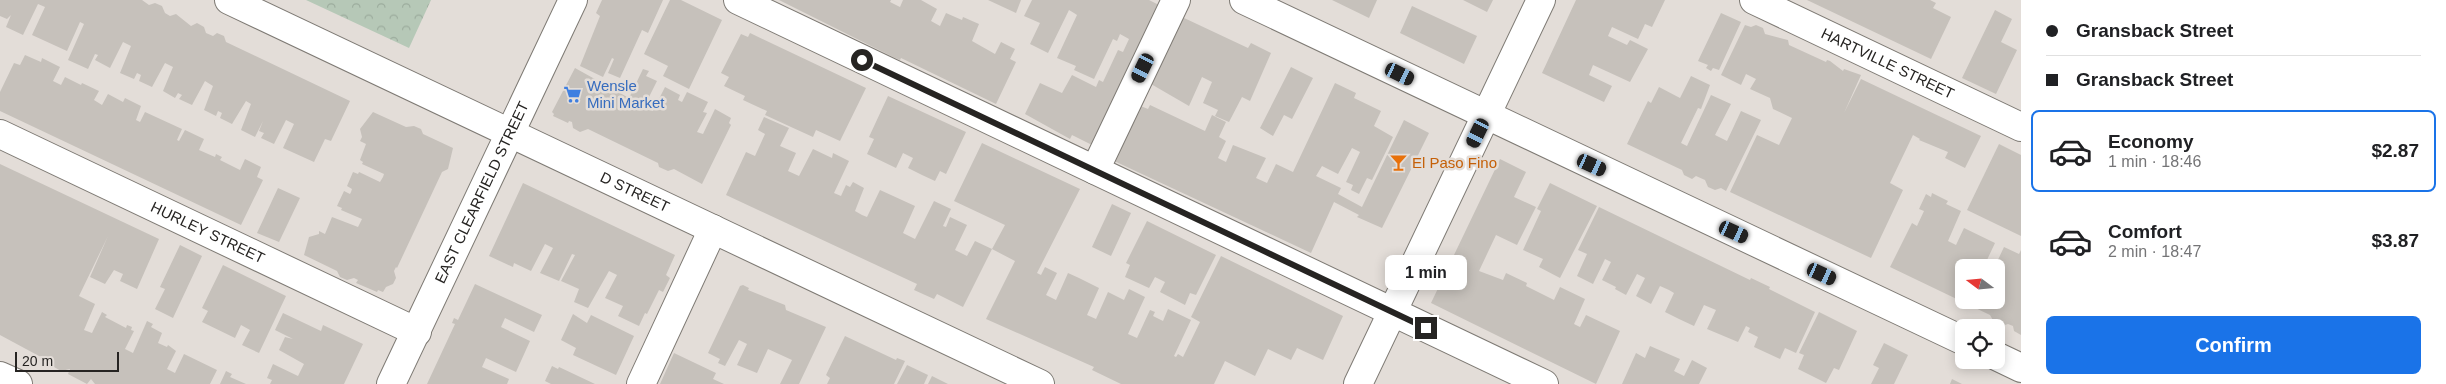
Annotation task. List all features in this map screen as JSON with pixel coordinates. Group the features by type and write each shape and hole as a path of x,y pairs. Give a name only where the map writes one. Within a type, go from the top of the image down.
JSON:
{"street":[{"name":"D STREET","path":"229,0 1040,384"},
{"name":"EAST CLEARFIELD STREET","path":"391,384 572,0"},
{"path":"738,0 1544,384"},
{"path":"1095,170 1176,0"},
{"path":"1244,0 1955,337"},
{"path":"1358,384 1541,0"},
{"name":"HARTVILLE STREET","path":"1754,0 2021,127"},
{"name":"HURLEY STREET","path":"0,134 417,332"},
{"path":"641,384 713,229"},
{"path":"2005,360 2021,368"},
{"path":"0,376 18,384"}],"green space":[{"path":"306,0 431,0 409,48"}],"building":[{"path":"0,0 142,0 149,5 155,3 162,6 165,13 170,16 176,14 191,26 197,23 204,27 206,33 213,36 217,33 224,36 226,42 350,101 331,141 325,139 314,162 283,148 294,124 286,120 274,144 261,138 264,133 259,131 263,121 255,137 241,130 251,104 246,101 232,124 220,118 222,113 218,111 216,116 204,110 213,86 205,81 192,105 179,99 182,95 178,93 175,98 163,91 173,67 165,63 152,87 139,81 141,75 137,73 134,79 120,73 131,46 123,42 110,68 95,60 98,55 95,54 88,69 68,60 84,24 80,22 67,51 32,35 45,7 38,4 23,35 6,27 11,15 7,19 0,16"},
{"path":"602,0 663,0 648,33 642,30 620,78 608,73 614,59 612,58 603,77 580,66 600,16 596,13"},
{"path":"670,0 681,0 722,20 689,89 663,76 668,66 644,54"},
{"path":"779,0 891,0 890,2 900,7 903,0 921,0 937,9 931,21 940,26 946,13 962,20 963,17 979,24 972,41 995,54 1001,42 1015,49 1010,59 1016,62 996,104 901,58 900,60 893,57"},
{"path":"988,0 1021,0 1016,13"},
{"path":"1032,0 1149,0 1163,7 1102,150 1072,135 1070,139 1025,114 1040,83 1062,93 1072,75 1096,87 1099,80 1103,82 1118,50 1123,52 1129,39 1120,34 1117,41 1113,39 1094,79 1074,70 1076,66 1057,58 1077,15 1069,10 1048,53 1030,44 1040,23 1024,16"},
{"path":"1332,0 1377,0 1369,18"},
{"path":"1463,0 1493,0 1487,12"},
{"path":"1576,0 1665,0 1652,27 1645,24 1638,39 1612,27 1608,36 1627,45 1630,40 1648,49 1630,82 1593,65 1589,75 1612,86 1604,102 1542,73"},
{"path":"1807,0 1930,0 1936,3 1933,8 1951,17 1931,59"},
{"path":"1412,6 1477,36 1464,64 1400,33"},
{"path":"1995,10 2012,19 2001,42 2017,50 1996,94 1962,78"},
{"path":"1721,13 1741,22 1719,70 1713,68 1711,71 1706,68 1708,65 1698,61"},
{"path":"1182,17 1248,48 1251,43 1271,53 1250,101 1242,97 1229,122 1215,116 1218,110 1203,103 1212,82 1202,77 1189,106 1151,84"},
{"path":"1745,25 1751,27 1756,25 1763,28 1765,34 1788,40 1789,45 1826,62 1827,60 1830,61 1843,71 1844,69 1861,75 1844,113 1861,79 1981,136 1965,168 1945,158 1948,152 1919,140 1913,135 1890,183 1903,190 1871,258 1730,192 1757,135 1779,145 1792,118 1773,109 1770,98 1750,89 1756,79 1746,74 1741,85 1721,75"},
{"path":"750,33 866,88 840,141 816,130 813,137 765,115 767,111 743,100 745,96 724,86 729,77 721,73 741,34 748,37"},
{"path":"25,55 41,62 42,58 60,67 53,81 61,85 65,77 99,91 94,100 102,105 108,94 123,102 125,98 141,106 136,120 140,122 145,112 182,129 177,140 179,141 185,130 204,139 199,150 215,157 216,154 222,157 220,160 240,170 245,159 261,167 257,177 263,180 241,225 0,111 0,92 14,63 20,65"},
{"path":"1291,67 1313,78 1292,119 1284,115 1273,136 1260,128"},
{"path":"575,68 629,98 643,69 649,71 646,76 657,81 644,107 653,111 665,87 680,95 678,100 682,102 687,92 708,102 703,112 707,113 697,132 703,134 715,109 731,118 729,123 731,125 702,184 674,169 668,171 659,167 658,163 588,129 580,132 573,128 572,122 569,121 568,123 553,116 552,112"},
{"path":"1691,76 1710,85 1701,109 1698,108 1681,143 1687,146 1711,95 1731,104 1715,135 1727,141 1741,111 1761,120 1726,191 1721,188 1715,190 1708,187 1705,180 1696,176 1692,179 1684,175 1682,170 1627,144 1648,101 1651,103 1659,87 1680,98"},
{"path":"1335,83 1356,93 1354,98 1381,111 1374,126 1393,137 1372,180 1367,178 1359,194 1351,190 1353,185 1346,182 1360,152 1352,148 1338,174 1322,166 1316,176 1341,188 1338,194 1362,207 1404,120 1429,133 1382,228 1357,217 1359,215 1334,202 1311,253 1112,160 1138,105 1148,109 1150,105 1205,131 1212,115 1226,122 1219,137 1226,141 1218,158 1226,162 1233,145 1266,158 1256,178 1267,183 1276,164 1293,172"},
{"path":"888,96 966,132 946,174 940,171 935,181 922,175 908,168 913,158 903,153 896,168 867,154 874,139 869,137"},
{"path":"373,112 406,127 414,126 421,129 423,134 453,148 448,169 442,172 394,271 396,278 393,284 386,287 383,292 378,290 377,292 356,283 358,280 354,278 347,280 340,277 337,271 304,255 309,237 319,234 319,231 325,234 332,217 358,227 362,219 341,210 342,208 337,206 344,191 350,194 351,192 352,189 347,186 353,172 358,174 359,172 380,182 383,177 384,174 362,164 363,162 360,160 366,144 360,141 362,137 360,129"},
{"path":"764,117 789,128 780,146 796,153 788,171 799,176 813,149 832,158 833,153 849,161 834,193 841,196 846,185 850,187 853,182 864,188 855,211 862,215 867,217 880,190 915,206 903,233 915,239 934,201 951,209 943,226 946,227 950,217 967,225 955,250 967,256 975,241 992,249 963,307 937,294 934,299 914,290 917,284 726,195 746,152 755,156 765,134 758,130"},
{"path":"982,143 1080,189 1037,273 1041,275 1045,267 1057,273 1046,295 1056,300 1068,273 1079,278 1099,288 1087,315 1096,319 1108,292 1124,300 1129,289 1145,297 1128,334 1137,338 1150,310 1155,312 1153,316 1163,321 1168,309 1191,320 1174,356 1176,357 1178,354 1183,357 1200,322 1191,317 1221,256 1343,316 1323,360 1297,348 1291,360 1268,349 1255,376 1225,361 1214,384 1121,384 1092,370 1094,367 986,319 1015,261 992,249 1005,225 954,201"},
{"path":"1999,144 2021,155 2021,236 1967,210"},
{"path":"1500,159 1526,172 1514,197 1536,207 1517,245 1496,235 1479,271 1503,280 1506,273 1527,283 1526,286 1554,300 1560,287 1585,299 1574,324 1580,327 1586,315 1620,331 1596,384 1431,303"},
{"path":"0,164 159,239 137,289 120,281 123,274 114,270 105,284 90,277 108,236 79,296 95,304 84,330 92,333 102,312 107,315 105,317 126,328 127,325 132,327 131,330 134,331 125,349 133,353 147,321 153,324 151,327 162,333 158,343 167,347 168,345 176,351 167,369 175,373 184,354 217,370 210,384 95,384 91,379 87,384 68,374 70,369 61,371 54,367 49,359 39,356 0,335"},
{"path":"523,183 675,255 666,275 670,278 663,292 659,290 639,326 618,316 623,306 605,298 617,275 609,271 588,308 574,302 579,289 561,281 575,255 572,254 559,281 540,273 553,248 545,244 531,271 514,263 513,267 489,256"},
{"path":"1550,183 1597,206 1560,278 1539,267 1543,259 1523,250 1541,211 1537,209"},
{"path":"278,188 300,198 279,242 257,233"},
{"path":"1932,193 1948,201 1946,204 1961,211 1948,241 1956,245 1964,228 1995,243 1987,259 1955,259 1955,298 1890,267 1912,223 1917,226 1924,211 1919,209 1926,194 1931,197"},
{"path":"1112,204 1131,213 1111,256 1092,247"},
{"path":"1599,207 1750,280 1751,278 1770,287 1769,289 1815,312 1796,353 1785,348 1780,359 1754,347 1758,337 1748,332 1750,328 1746,326 1738,342 1707,329 1716,310 1704,305 1694,326 1679,319 1665,312 1674,293 1669,290 1660,286 1651,304 1636,296 1645,278 1637,274 1626,295 1602,280 1611,262 1605,259 1593,284 1577,276 1587,254 1578,250"},
{"path":"1147,221 1216,255 1196,295 1190,293 1185,305 1160,292 1165,282 1155,277 1149,288 1125,277 1130,265 1126,263"},
{"path":"180,245 202,256 173,318 155,309 165,289 160,287"},
{"path":"2004,247 2019,254 2021,250 2021,335 2014,331 2013,326 2005,325 2005,319 1992,319 1990,315 1978,309 2005,309 2005,259 1998,259"},
{"path":"223,265 286,296 259,353 242,345 250,330 241,325 235,338 202,322 208,311 202,308"},
{"path":"475,284 542,315 534,332 505,318 501,327 530,341 516,372 486,358 482,367 509,379 507,384 427,384 455,324 452,323 454,318 458,320"},
{"path":"743,285 749,288 748,290 785,305 786,310 826,327 799,384 780,384 792,360 768,349 757,373 737,365 747,344 739,340 725,366 718,363 720,359 708,353 740,286"},
{"path":"1819,312 1857,331 1839,370 1834,368 1826,383 1798,369 1804,355 1799,353"},
{"path":"283,313 321,331 323,325 363,344 344,384 270,384 272,380 267,378 273,364 298,376 304,364 279,350 285,337 293,339 275,330"},
{"path":"573,314 587,323 591,315 634,336 616,375 573,355 576,348 561,340"},
{"path":"845,336 896,360 897,358 905,361 894,384 827,384 830,378 826,375"},
{"path":"1884,343 1908,355 1894,384 1871,384 1879,368 1873,365"},
{"path":"1650,346 1680,359 1674,371 1684,376 1692,360 1707,368 1699,384 1622,384 1636,353 1645,358"},
{"path":"674,353 716,373 713,379 724,384 660,384"},
{"path":"907,365 928,375 924,384 897,384"},
{"path":"552,366 558,369 559,367 595,384 551,384 545,381"},
{"path":"226,371 232,374 230,377 246,384 220,384"},
{"path":"932,376 948,384 928,384"},
{"path":"1952,379 1962,384 1950,384"}],"place":[{"name":"Wensle Mini Market","path":"573,95"},
{"name":"El Paso Fino","path":"1398,163"}],"route":[{"path":"862,60 1426,328"}]}
